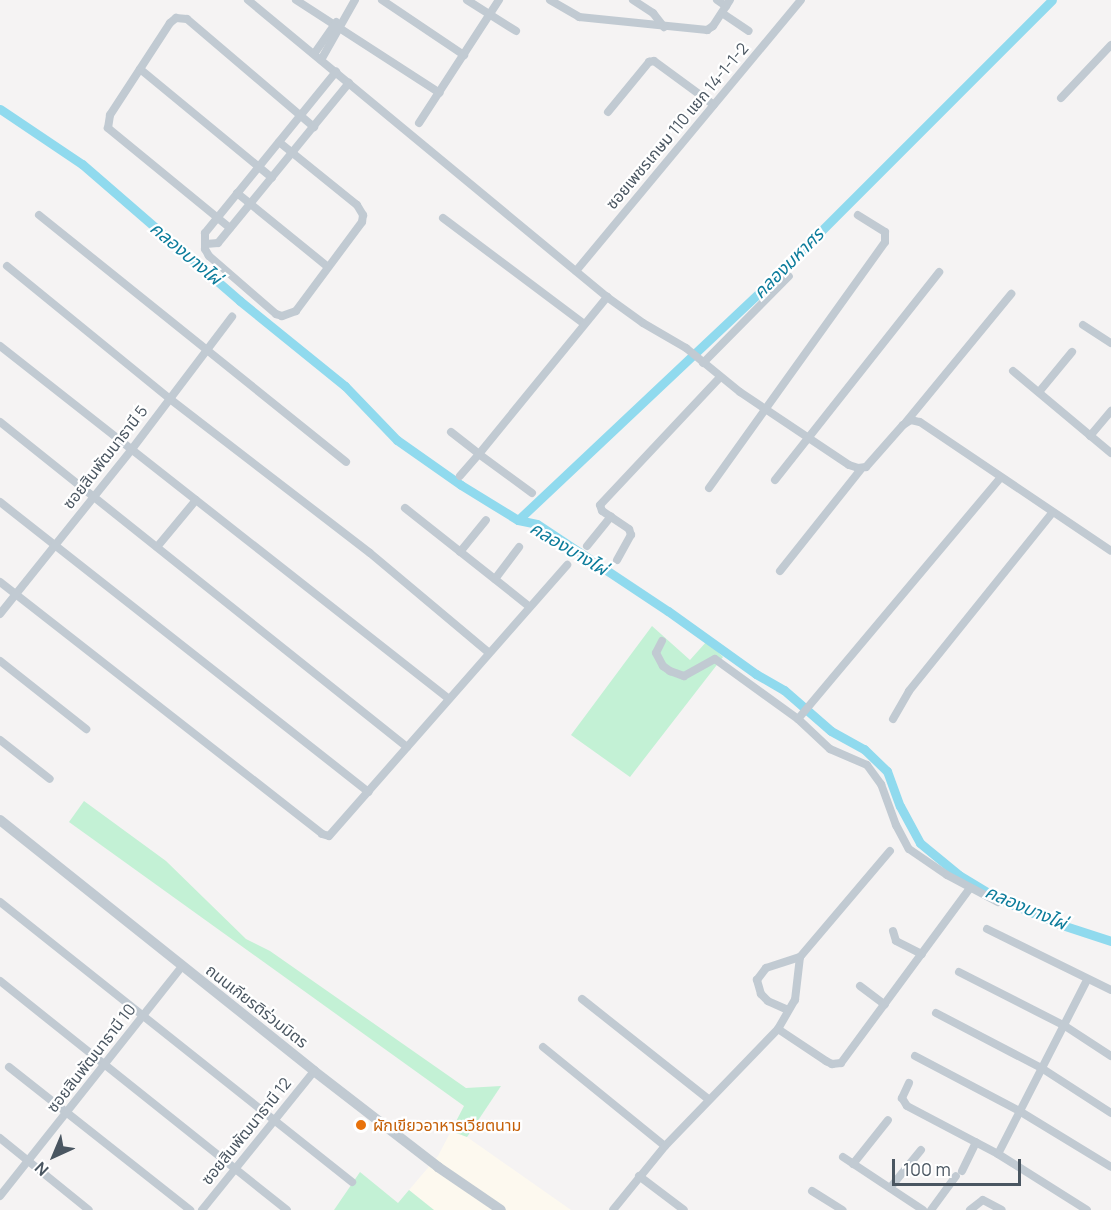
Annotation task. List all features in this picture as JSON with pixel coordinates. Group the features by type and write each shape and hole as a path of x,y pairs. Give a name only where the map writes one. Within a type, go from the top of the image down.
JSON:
{"street":[{"path":"248,0 607,297 643,323 686,348 720,377 807,437 849,465 861,468"},
{"path":"296,0 336,28 440,93"},
{"path":"318,57 355,0"},
{"path":"382,0 464,55"},
{"path":"467,0 516,31"},
{"path":"419,123 499,0"},
{"path":"550,0 575,16 664,27 710,29 726,6"},
{"path":"633,0 653,14 664,27"},
{"path":"717,0 726,6 748,31"},
{"name":"ซอยเพชรเกษม 110 แยก 14-1-1-2","path":"576,271 801,0"},
{"path":"230,228 108,129 110,115 170,23 181,17 187,19 314,127"},
{"path":"1061,98 1111,45"},
{"path":"608,112 649,62 654,60 714,105"},
{"path":"140,69 272,178"},
{"path":"279,142 357,205 363,215 362,222 296,311 282,316 276,314 209,256 205,233 217,217 336,72"},
{"path":"206,244 218,243 349,83"},
{"path":"237,193 328,267"},
{"path":"39,215 346,462"},
{"path":"709,488 885,242 885,232 858,215"},
{"path":"443,218 584,324"},
{"path":"7,266 170,399 370,552 489,653"},
{"path":"775,480 939,272"},
{"path":"700,360 789,276"},
{"path":"780,571 861,468 870,464 1011,294"},
{"path":"460,476 607,297"},
{"name":"ซอยสินพัฒนาธานี 5","path":"0,614 132,449 232,317"},
{"path":"1083,326 1111,343"},
{"path":"0,346 449,699"},
{"path":"1039,392 1072,352"},
{"path":"1013,371 1111,453"},
{"path":"617,560 631,535 625,525 600,508 600,505 720,377"},
{"path":"1090,436 1111,411"},
{"path":"906,422 915,421 925,425 1000,478 1111,551"},
{"path":"0,422 407,747"},
{"path":"451,432 532,493"},
{"path":"800,717 1000,478"},
{"path":"157,547 196,500"},
{"path":"0,502 368,792"},
{"path":"405,508 530,607"},
{"path":"893,719 909,691 1052,513"},
{"path":"587,546 610,516"},
{"path":"460,552 486,520"},
{"path":"495,579 519,547"},
{"path":"0,582 322,834 328,836 334,832 567,565"},
{"path":"662,640 656,653 663,666 670,671 684,676 715,659 800,717 830,749 856,759 872,769 881,784 896,825 909,849 970,888 998,902"},
{"path":"0,661 86,729"},
{"path":"0,740 50,779"},
{"name":"ถนนเกียรติร่วมมิตร","path":"0,820 314,1071 438,1167 501,1210"},
{"path":"788,1010 768,1001 761,994 757,980 766,968 800,957 890,851"},
{"path":"778,1029 788,1033 826,1061 836,1064 847,1057 970,888"},
{"path":"0,902 352,1182"},
{"path":"987,929 1111,990"},
{"path":"893,931 896,941 922,954"},
{"path":"613,1210 664,1146 778,1029 797,991 800,957"},
{"name":"ซอยสินพัฒนาธานี 10","path":"0,1196 182,966"},
{"path":"959,972 1065,1026 1111,1056"},
{"path":"998,1154 1087,980"},
{"path":"0,981 287,1210"},
{"path":"860,986 885,1005"},
{"path":"582,999 708,1099"},
{"path":"936,1013 1043,1069 1111,1113"},
{"path":"543,1047 664,1146"},
{"path":"915,1056 1021,1112 1111,1167"},
{"path":"9,1067 190,1210"},
{"name":"ซอยสินพัฒนาธานี 12","path":"202,1210 314,1071"},
{"path":"909,1083 902,1098 907,1106 998,1154 1088,1210"},
{"path":"854,1164 888,1120"},
{"path":"0,1138 89,1210"},
{"path":"931,1210 959,1173 976,1142"},
{"path":"890,1188 921,1150"},
{"path":"843,1157 923,1210"},
{"path":"639,1176 684,1210"},
{"path":"812,1191 842,1210"},
{"path":"970,1210 983,1200 1002,1210"}],"shaded area":[{"path":"451,1131 467,1137 571,1210 434,1210 409,1190 438,1156"}],"green space":[{"path":"652,626 690,660 707,641 723,657 630,777 571,735"},
{"path":"84,801 166,861 246,939 270,951 466,1088 501,1086 467,1137 451,1131 464,1106 69,822"},
{"path":"360,1172 398,1203 409,1190 434,1210 334,1210"}],"waterway":[{"name":"คลองมหาศร","path":"518,520 762,290 1052,0"},
{"name":"คลองบางไผ่","path":"0,109 82,164 240,301 345,386 397,440 461,485 518,520 537,524 668,611 756,674 784,690 831,731 864,749 887,771 900,806 920,843 959,875 997,898 1062,925 1111,941"}],"place":[{"name":"ผักเขียวอาหารเวียตนาม","path":"361,1125"}]}
